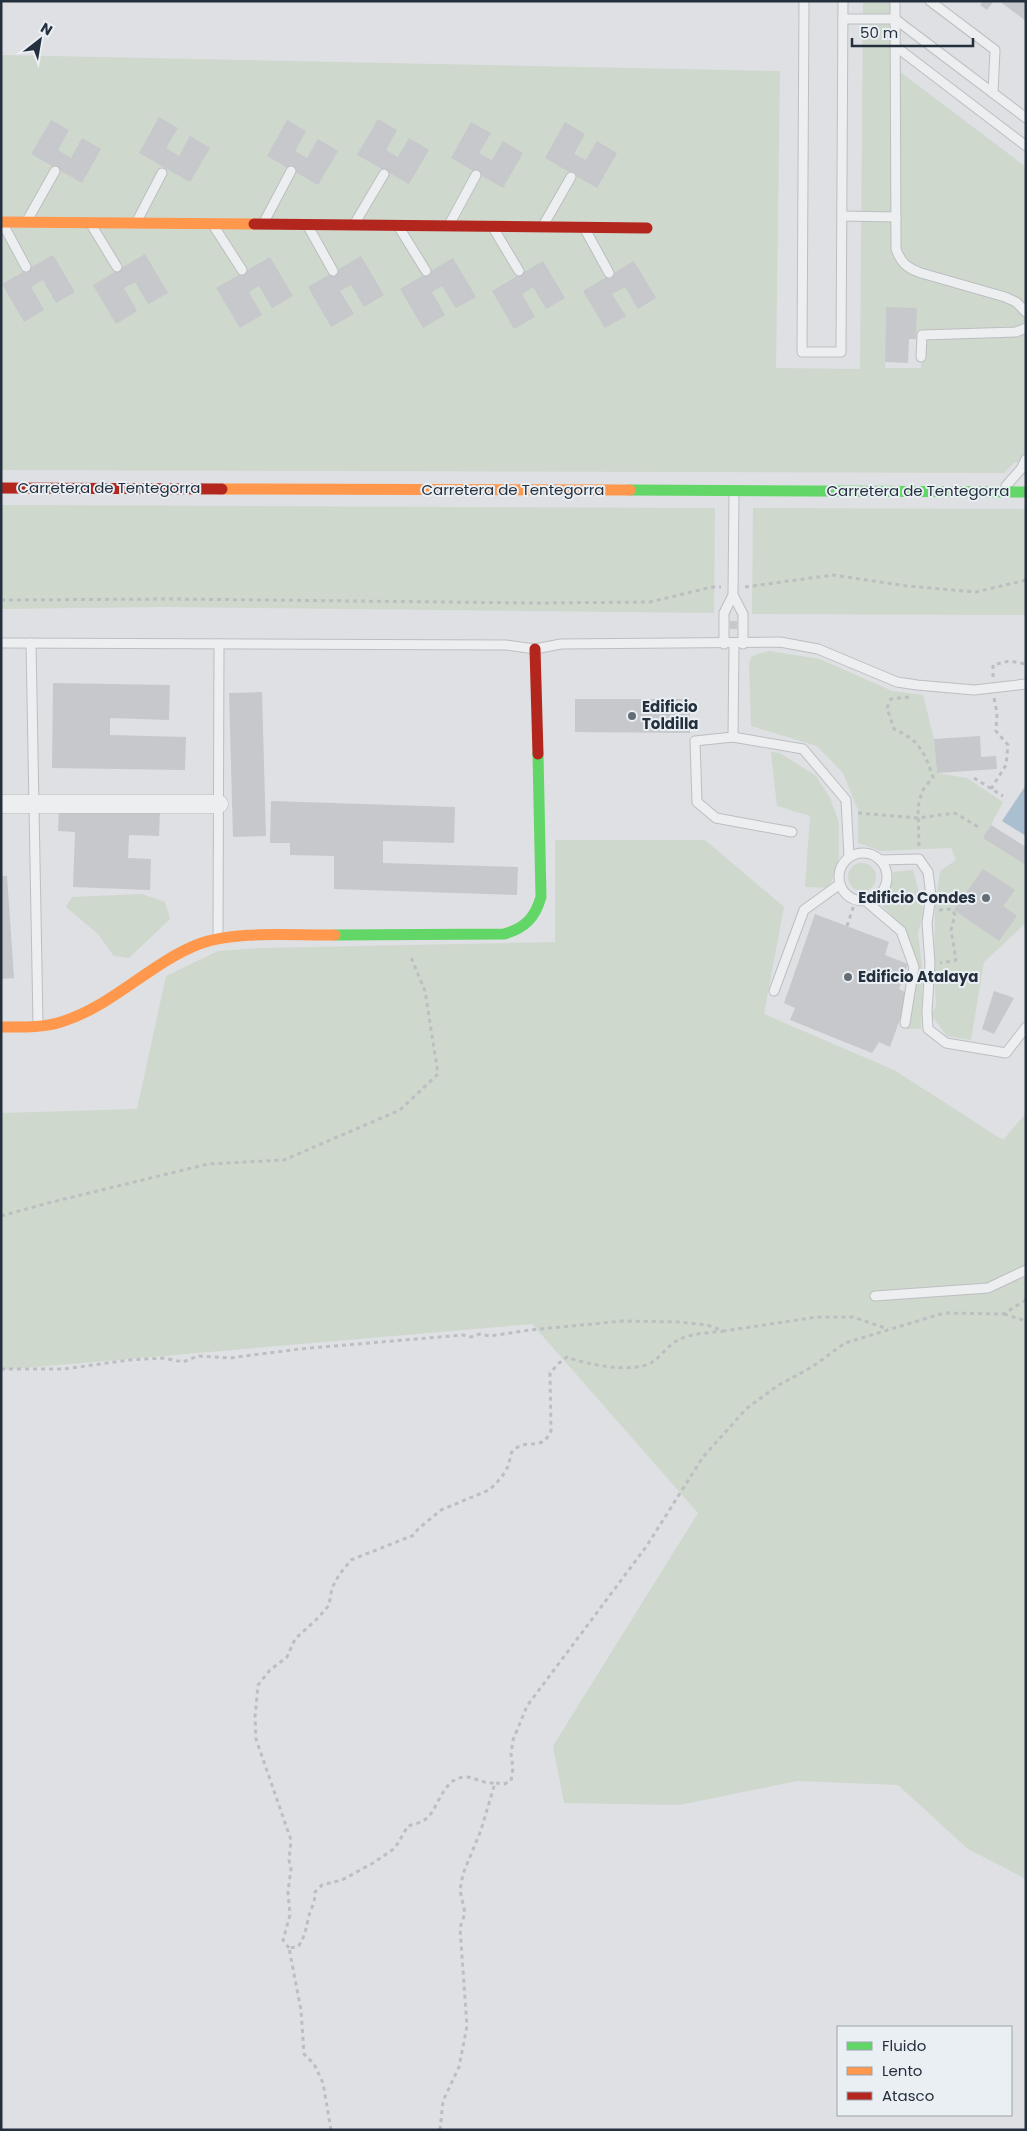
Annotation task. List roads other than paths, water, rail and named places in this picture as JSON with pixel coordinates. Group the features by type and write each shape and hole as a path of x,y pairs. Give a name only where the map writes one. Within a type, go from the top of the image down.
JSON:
{"street":[{"path":"1,222 647,228"},
{"name":"Carretera de Tentegorra","path":"1,488 1026,492"},
{"path":"1,1027 38,1026 62,1022 91,1009 180,953 200,944 218,939 244,936 504,934 516,931 526,925 538,910 541,897 535,649"},
{"path":"1,804 219,804"}],"lane":[{"path":"804,1 802,352 841,352 843,1"},
{"path":"895,1 896,249 901,261 910,269 1005,297 1016,302 1026,312"},
{"path":"930,1 995,50 993,93"},
{"path":"843,19 895,18 1026,118"},
{"path":"895,46 1026,146"},
{"path":"262,224 291,171"},
{"path":"27,222 55,172"},
{"path":"136,223 162,172"},
{"path":"354,225 384,174"},
{"path":"448,226 476,175"},
{"path":"542,227 571,176"},
{"path":"842,216 896,217"},
{"path":"1,222 26,267"},
{"path":"90,223 117,267"},
{"path":"213,224 242,270"},
{"path":"308,225 333,271"},
{"path":"398,226 426,271"},
{"path":"493,227 519,271"},
{"path":"584,228 609,273"},
{"path":"921,357 922,335 1016,332 1026,328"},
{"path":"999,492 1016,477 1026,458"},
{"path":"733,737 738,644 743,614 734,595 734,491"},
{"path":"724,644 724,613 734,595"},
{"path":"1,643 506,645 535,649 561,644 738,644 780,642 818,649 897,682 974,690 1026,684"},
{"path":"31,643 38,1026"},
{"path":"218,939 219,644"},
{"path":"792,832 716,818 697,802 695,741 733,737 803,749 846,800 849,857"},
{"path":"861,853 869,854 880,860 885,867 887,875 886,883 878,894 866,900 856,900 845,893 840,884 840,870 849,857 861,853"},
{"path":"880,860 919,860 928,872 931,896 927,923 930,963 928,1029 946,1043 1006,1053 1026,1027"},
{"path":"774,990 804,910 840,884"},
{"path":"866,900 901,931 914,967 905,1023"},
{"path":"875,1296 988,1288 1026,1270"}],"water":[{"path":"1026,785 1026,836 1002,821"}],"place":[{"name":"Edificio Toldilla","path":"632,716"},
{"name":"Edificio Condes","path":"986,898"},
{"name":"Edificio Atalaya","path":"848,977"}]}
